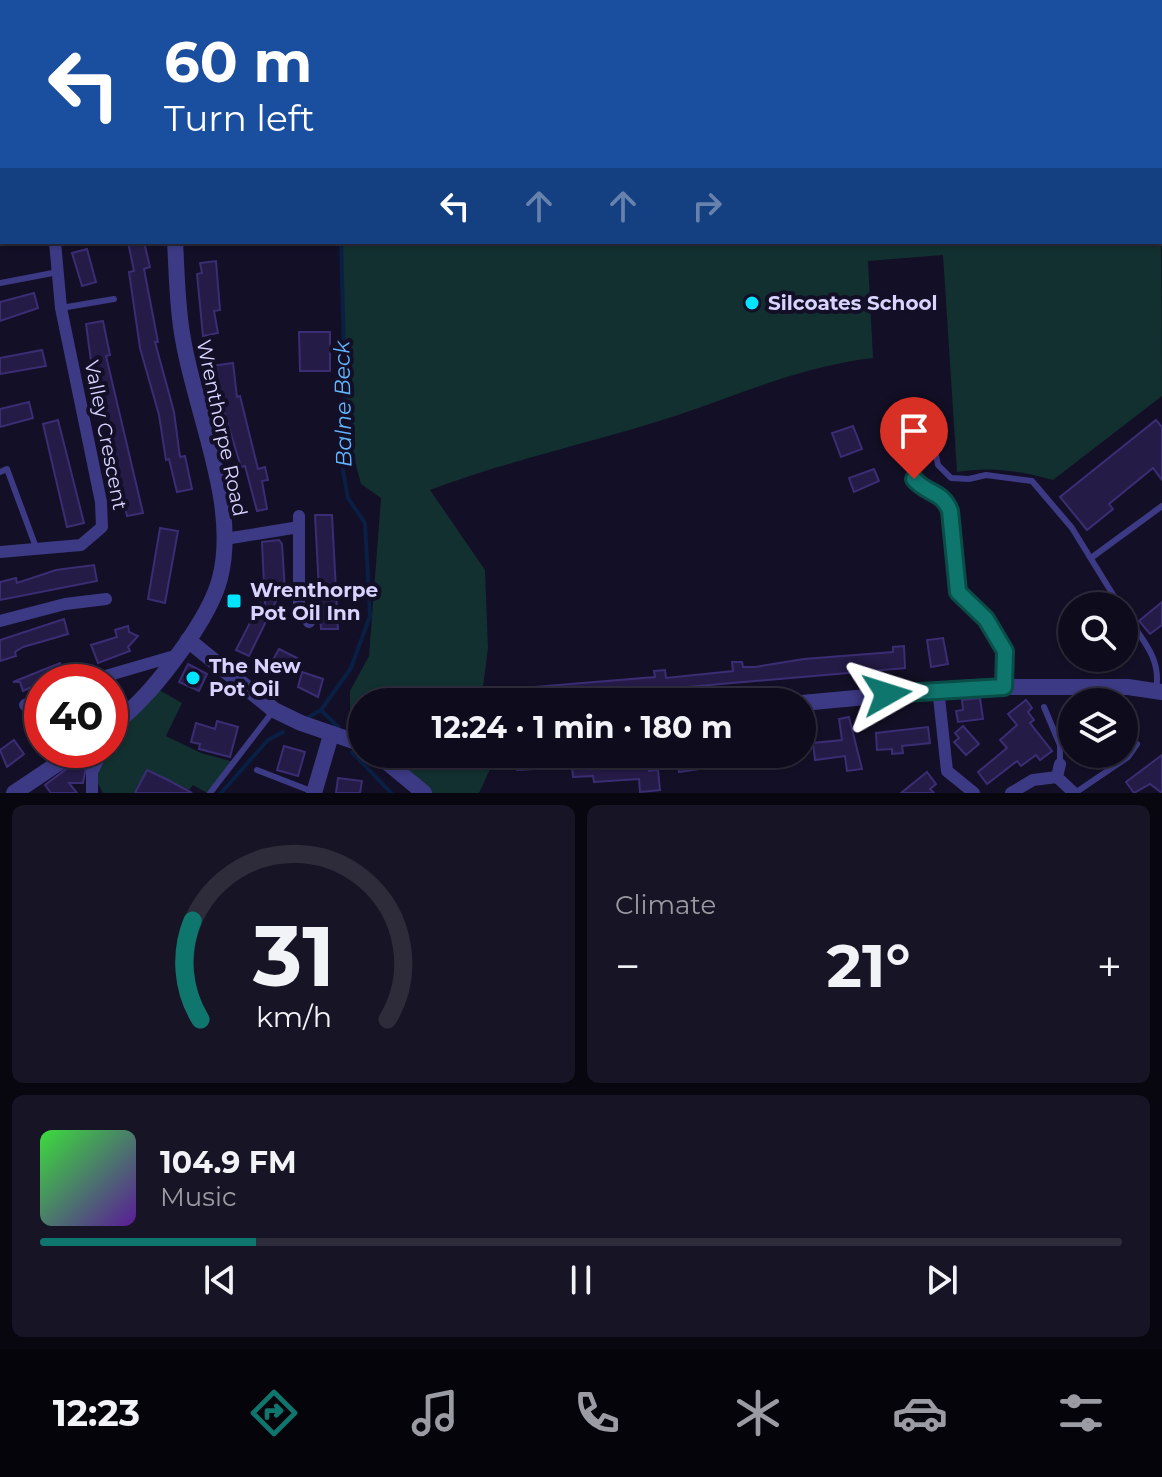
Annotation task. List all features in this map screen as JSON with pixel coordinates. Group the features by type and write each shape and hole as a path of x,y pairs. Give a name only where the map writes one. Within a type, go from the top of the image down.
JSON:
{"street":[{"name":"Valley Crescent","path":"0,552 89,542 102,527 103,518 61,308 55,244"},
{"name":"Wrenthorpe Road","path":"128,714 140,705 188,640 220,580 225,539 217,481 182,338 175,244"},
{"path":"225,539 299,521 293,603 309,622"},
{"path":"0,621 65,604 106,599"},
{"path":"188,640 274,710 348,739"},
{"path":"128,670 178,655"},
{"path":"938,688 947,771 973,793"},
{"path":"816,701 938,688 1159,691"},
{"path":"314,792 331,735"},
{"path":"14,793 51,768"},
{"path":"92,793 94,768"},
{"path":"394,768 424,793"},
{"path":"1011,793 1033,780 1059,771 1075,793"}],"lane":[{"path":"0,283 58,272"},
{"path":"61,308 114,299"},
{"path":"1004,687 1005,651 986,619 958,592 950,511 946,500 941,494 922,488 907,459 934,446 938,465 951,478 969,479 986,475 1032,481 1055,506 1112,592"},
{"path":"0,472 7,469 37,550"},
{"path":"1091,558 1161,508"},
{"path":"1138,633 1156,660 1159,691"},
{"path":"1044,707 1060,745 1059,771"},
{"path":"210,793 274,710"},
{"path":"1075,793 1112,768"},
{"path":"257,770 314,792"}],"green space":[{"name":"Silcoates School","path":"341,244 1161,244 1162,396 1053,480 1005,470 957,472 943,255 868,261 873,358 796,374 675,416 491,469 430,490 485,570 488,648 483,688 352,688 369,656 381,498 361,484 346,427"},
{"path":"154,687 182,703 166,736 201,753 234,762 207,793 193,785 189,790 147,769 135,793 103,793 92,772 94,768 128,768 128,711"},
{"path":"394,768 491,768 479,793 424,793"}],"building":[{"path":"128,244 144,244 150,267 144,269 158,342 155,342 174,412 180,457 185,456 192,489 177,492 169,459 166,460 159,415 140,348 129,272 134,271"},
{"path":"87,249 96,282 82,286 72,253"},
{"path":"216,261 220,310 214,311 218,333 203,336 197,274 202,273 200,263"},
{"path":"34,293 38,308 0,321 0,302"},
{"path":"103,321 110,355 106,356 143,513 127,516 122,494 119,495 112,461 117,461 91,361 86,324"},
{"path":"299,332 330,332 330,371 300,371"},
{"path":"42,350 46,366 0,374 0,358"},
{"path":"233,363 237,397 240,396 258,469 265,467 268,480 262,481 267,509 257,511 245,466 241,467 223,408 219,409 213,388 211,366"},
{"path":"29,402 33,418 0,427 0,409"},
{"path":"58,420 84,523 67,527 43,424"},
{"path":"1156,420 1162,427 1162,480 1153,468 1109,504 1113,509 1087,530 1060,497"},
{"path":"853,426 862,449 841,457 832,433"},
{"path":"874,469 879,481 854,492 849,478"},
{"path":"315,515 332,515 338,629 321,629"},
{"path":"160,528 178,531 165,603 148,599"},
{"path":"279,540 282,544 285,591 281,591 249,656 236,650 260,603 265,605 262,542"},
{"path":"94,565 97,581 0,600 0,582 16,578 17,583 56,570"},
{"path":"1162,602 1162,625 1150,634 1139,621"},
{"path":"64,619 68,634 23,647 15,652 16,656 0,661 0,640"},
{"path":"128,626 129,632 138,636 128,647 130,651 98,663 91,645 117,637 115,630"},
{"path":"943,638 948,664 931,667 927,640"},
{"path":"904,646 905,668 675,688 522,688 655,677 654,671 665,670 666,678 733,671 732,662 742,662 743,667 755,667 804,659 893,652 893,647"},
{"path":"279,649 297,658 290,671 270,665"},
{"name":"The New Pot Oil","path":"188,664 207,674 199,691 179,682"},
{"path":"302,672 323,679 318,697 298,687"},
{"path":"24,678 24,691 20,682 13,682"},
{"path":"980,698 983,719 958,722 956,711 963,710 962,700"},
{"path":"1026,700 1032,708 1028,712 1034,720 1030,723 1052,751 1040,760 1036,755 1021,766 1017,761 987,784 978,772 1007,748 1000,740 1017,725 1008,714"},
{"path":"849,717 862,769 847,771 845,756 816,760 816,743 842,740 839,719"},
{"path":"217,721 238,727 230,757 199,749 200,744 191,742 196,723 215,729"},
{"path":"963,726 979,744 966,755 954,742 959,738 955,733"},
{"path":"928,727 930,743 902,746 903,753 892,754 892,749 877,750 876,733"},
{"path":"14,740 24,754 7,767 0,750"},
{"path":"284,746 305,752 298,776 277,770"},
{"path":"1162,755 1162,793 1150,784 1134,793 1126,782"},
{"path":"68,768 86,768 83,783 69,783 77,793 51,793 45,785"},
{"path":"572,768 649,768 649,771 658,770 660,790 640,792 639,779 594,782 593,776 573,777"},
{"path":"679,768 700,768 700,769 679,772"},
{"path":"147,770 168,780 192,793 135,793"},
{"path":"927,772 936,784 930,789 934,793 901,793"},
{"path":"338,778 362,781 360,793 336,793"}],"waterway":[{"name":"Balne Beck","path":"309,717 321,710 351,668 370,616 365,523 348,498 342,465 346,427 341,244"},
{"name":"Balne Beck","path":"321,710 339,728"},
{"path":"221,793 268,740 283,732"},
{"name":"Balne Beck","path":"367,768 391,793"}],"place":[{"name":"Silcoates School","path":"752,303"},
{"name":"Wrenthorpe Pot Oil Inn","path":"234,601"},
{"name":"The New Pot Oil","path":"193,678"}],"route":[{"path":"887,694 938,688 1004,687 1005,651 986,619 958,592 950,511 946,500 941,494 922,488 914,479"}]}
